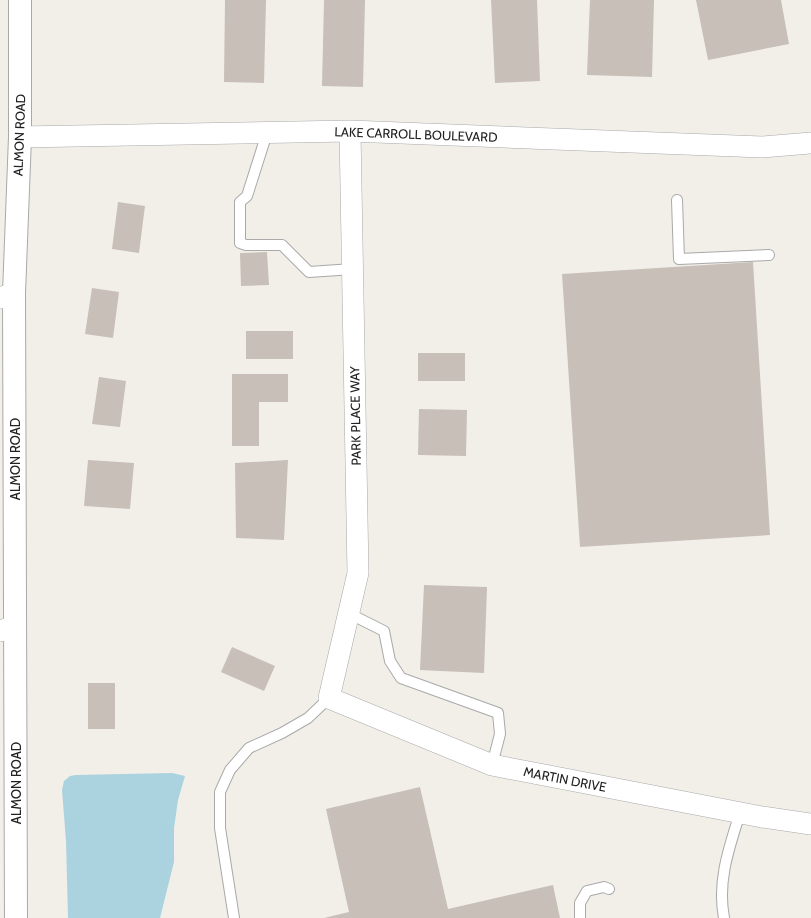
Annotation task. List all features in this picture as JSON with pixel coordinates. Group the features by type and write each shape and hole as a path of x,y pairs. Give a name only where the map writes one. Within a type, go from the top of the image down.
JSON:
{"street":[{"name":"ALMON ROAD","path":"16,918 8,628 7,295 20,137 20,0"},
{"name":"LAKE CARROLL BOULEVARD","path":"20,137 350,131 762,147 811,143"},
{"name":"PARK PLACE WAY","path":"329,698 358,573 350,131"},
{"name":"MARTIN DRIVE","path":"329,698 492,765 740,813 811,824"}],"lane":[{"path":"267,133 247,196 240,202 240,243 246,245 282,245 309,272 353,269"},
{"path":"677,200 679,259 769,255"},
{"path":"348,613 384,631 390,662 401,678 498,713 500,734 492,765"},
{"path":"234,918 220,828 220,792 230,770 249,748 282,733 308,718 329,698"},
{"path":"724,918 721,901 721,883 726,856 740,813"},
{"path":"580,918 580,903 587,891 604,887 609,889"}],"water":[{"path":"172,773 185,776 178,800 174,828 174,862 160,918 68,918 66,841 62,790 64,781 70,776 76,775"}],"building":[{"path":"225,0 266,0 264,83 224,82"},
{"path":"324,0 365,0 363,87 322,86"},
{"path":"491,0 537,0 540,81 495,83"},
{"path":"590,0 654,0 652,77 587,75"},
{"path":"696,0 781,0 789,44 708,60"},
{"path":"118,202 145,206 139,253 112,249"},
{"path":"267,252 269,285 241,286 240,253"},
{"path":"753,262 770,535 580,547 562,274"},
{"path":"92,288 119,292 113,338 85,334"},
{"path":"246,331 293,331 293,359 246,359"},
{"path":"418,353 465,353 465,381 418,381"},
{"path":"232,374 288,374 288,402 259,402 259,446 232,446"},
{"path":"99,377 126,381 120,427 92,424"},
{"path":"419,409 467,410 466,456 418,455"},
{"path":"88,460 134,463 130,509 84,506"},
{"path":"288,460 284,540 236,538 235,463"},
{"path":"424,585 487,587 484,673 420,670"},
{"path":"232,647 275,666 264,691 221,672"},
{"path":"88,683 115,683 115,729 88,729"},
{"path":"420,787 448,909 553,885 560,918 324,918 349,912 326,809"}]}
